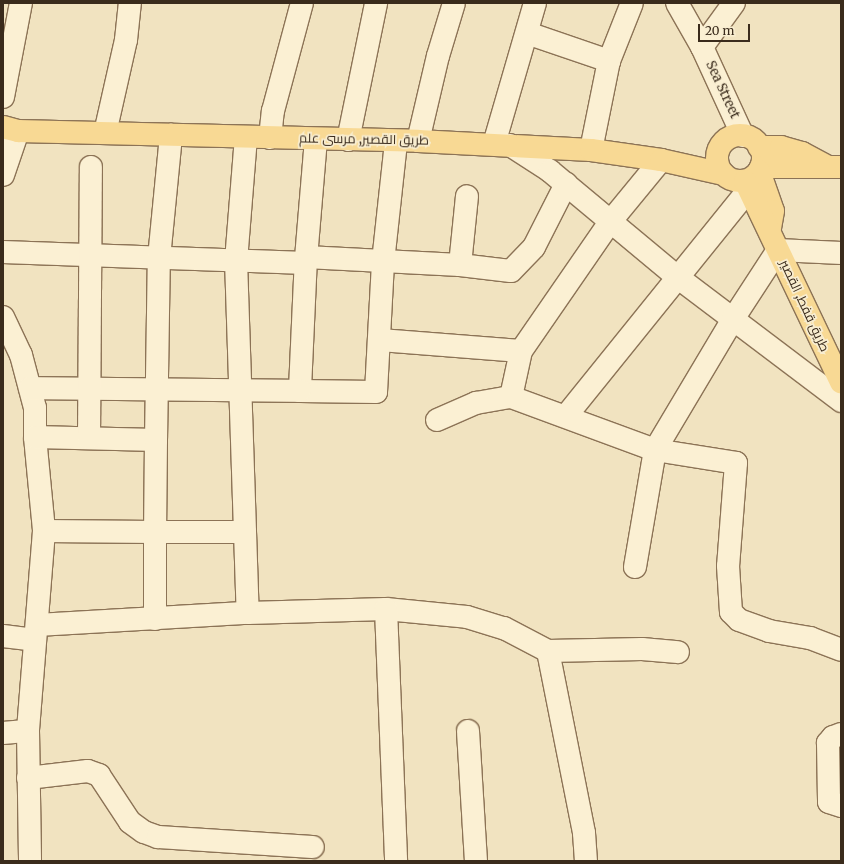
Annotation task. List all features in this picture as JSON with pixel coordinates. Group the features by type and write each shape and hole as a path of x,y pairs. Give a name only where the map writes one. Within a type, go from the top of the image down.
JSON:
{"main road":[{"name":"طريق القصير, مرسى علم","path":"11,129 396,142 418,141 591,150 661,160 723,174 737,181 753,165"},
{"path":"723,174 718,165 718,150 728,139 753,165 833,166"},
{"name":"طريق قفط, القصير","path":"753,165 770,229 778,250 841,382"}],"street":[{"path":"3,97 21,3"},
{"path":"105,133 126,40 130,3"},
{"path":"270,138 273,111 302,3"},
{"path":"348,140 376,3"},
{"path":"418,141 438,56 454,3"},
{"path":"535,3 502,145 566,184 676,276 841,401"},
{"path":"591,150 609,61 632,3"},
{"name":"Sea Street","path":"676,3 702,47 753,165"},
{"path":"702,47 734,3"},
{"path":"527,33 609,61"},
{"path":"3,175 11,129"},
{"path":"155,619 159,258 171,135"},
{"path":"246,137 236,260 248,613"},
{"path":"300,391 306,260 316,139"},
{"path":"30,388 89,387 376,392 383,262 396,142"},
{"path":"511,397 520,351 610,222 661,160"},
{"path":"566,416 676,276 753,165"},
{"path":"89,438 91,167"},
{"path":"3,252 159,258 460,264 506,272 518,267 534,247 566,184"},
{"path":"460,264 466,196"},
{"path":"634,566 655,450 733,319 778,250 841,253"},
{"path":"3,317 21,355 35,408 35,437 44,531 28,731 30,861"},
{"path":"380,340 520,351"},
{"path":"437,420 476,403 511,397 655,450 736,463 728,566 728,602 731,612 739,620 769,631 810,638 841,650"},
{"path":"35,437 156,440"},
{"path":"44,531 245,532"},
{"path":"3,636 155,619 248,613 386,609 467,617 504,628 548,650 642,649 678,652"},
{"path":"386,609 396,861"},
{"path":"548,650 584,833 586,861"},
{"path":"3,733 28,731"},
{"path":"468,731 476,861"},
{"path":"841,734 833,737 828,743 829,802 841,806"},
{"path":"28,778 88,771 100,774 130,822 144,832 158,837 313,847"}]}
